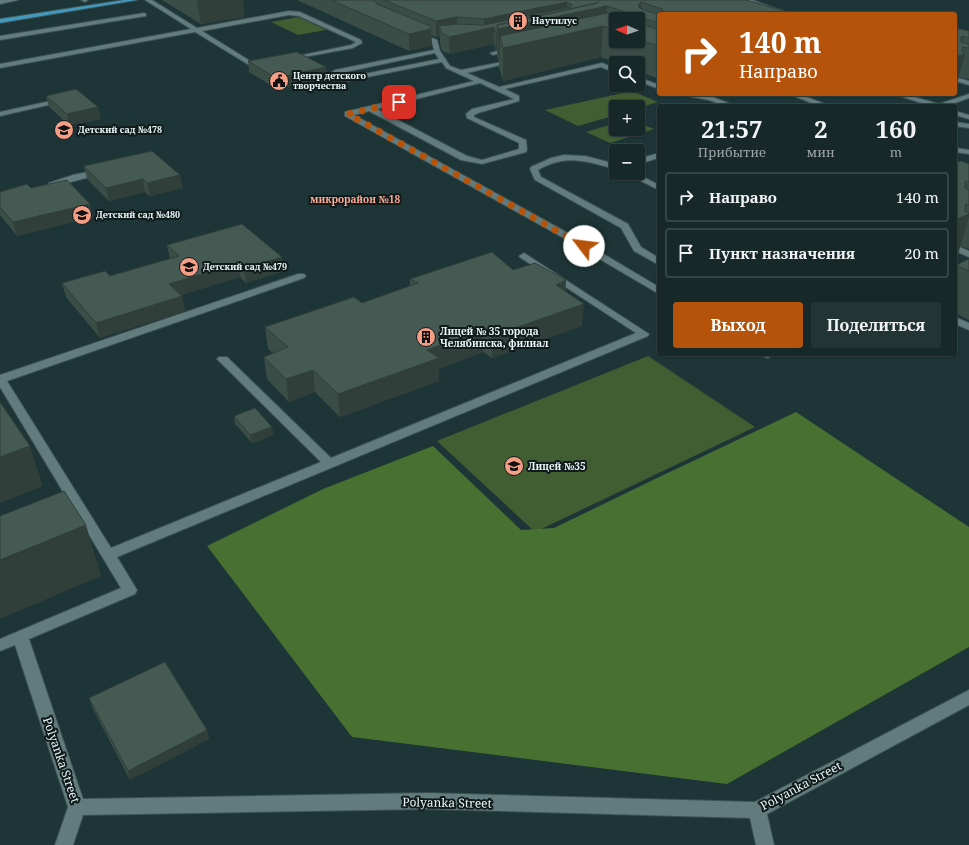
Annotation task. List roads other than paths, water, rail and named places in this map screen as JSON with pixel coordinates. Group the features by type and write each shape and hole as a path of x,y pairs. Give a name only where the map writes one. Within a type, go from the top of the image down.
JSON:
{"main road":[{"path":"77,2 85,0"},
{"path":"0,21 134,0"}],"street":[{"path":"0,2 15,0"},
{"path":"148,0 254,66 268,63"},
{"path":"748,0 785,12"},
{"path":"776,8 778,12"},
{"path":"0,66 289,13 300,14 359,41 359,43 353,46 282,61"},
{"path":"0,38 144,15"},
{"path":"371,109 464,158 482,162 523,150 523,142 471,118 470,114 475,111 517,100 517,97 448,66 437,51 439,40 408,30"},
{"path":"492,53 515,48"},
{"path":"437,51 335,72 348,79 443,60"},
{"path":"461,72 520,58"},
{"path":"498,89 602,65 609,68"},
{"path":"957,80 969,83"},
{"path":"482,81 348,114 572,239 657,290"},
{"path":"645,82 657,86"},
{"path":"700,96 726,104"},
{"path":"798,96 820,104"},
{"path":"904,96 932,104"},
{"path":"945,104 969,96"},
{"path":"0,114 73,98"},
{"path":"957,114 969,117"},
{"path":"957,124 969,126"},
{"path":"957,150 969,152"},
{"path":"609,164 583,157 567,156 543,163 534,169 538,178 625,226 637,249 657,261"},
{"path":"645,160 657,156"},
{"path":"47,187 76,177 114,168"},
{"path":"643,180 657,187"},
{"path":"957,249 969,254"},
{"path":"108,555 644,334 524,256"},
{"path":"0,645 130,590 1,383 302,276"},
{"path":"957,321 969,327"},
{"path":"223,359 329,463"},
{"path":"67,518 82,512"},
{"name":"Polyanka Street","path":"20,636 77,807 428,801 757,810 969,697"},
{"path":"64,845 77,807"},
{"path":"757,810 764,845"}],"place":[{"name":"Наутилус","path":"518,21"},
{"name":"Центр детского творчества","path":"279,81"},
{"name":"Детский сад №478","path":"64,130"},
{"name":"Детский сад №480","path":"82,215"},
{"name":"Детский сад №479","path":"189,267"},
{"name":"Лицей № 35 города Челябинска, филиал","path":"426,337"},
{"name":"Лицей №35","path":"514,466"}],"district":[{"name":"микрорайон №18","path":"355,199"}]}
